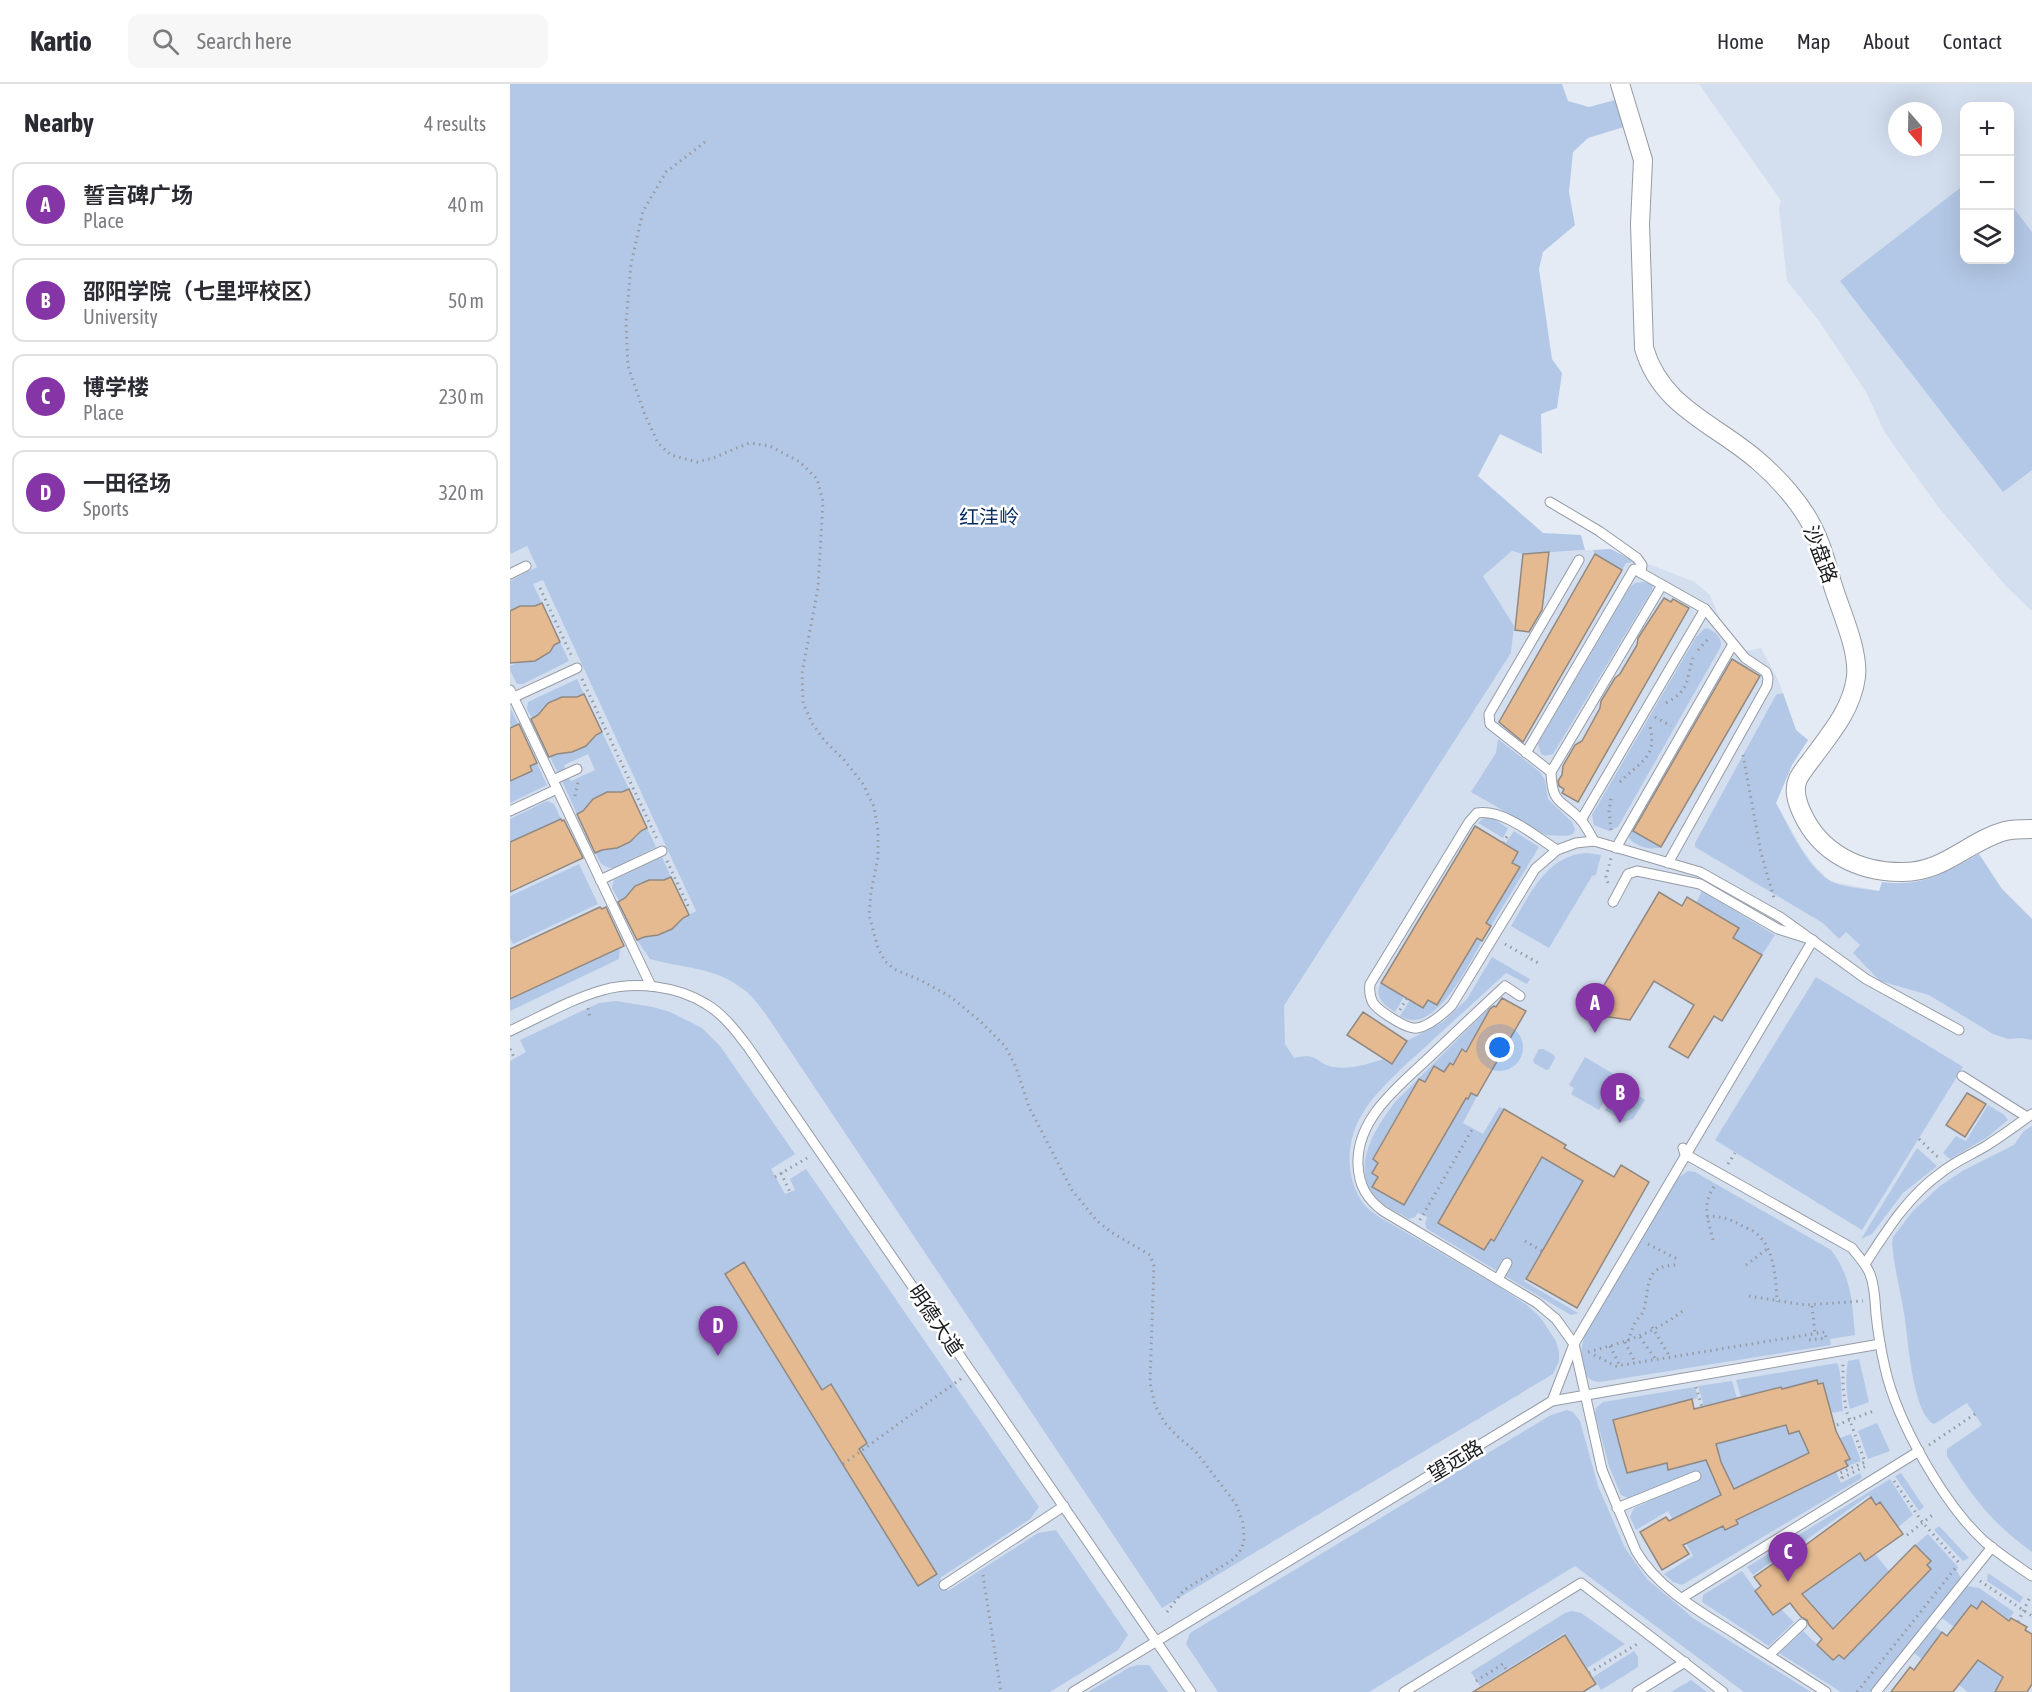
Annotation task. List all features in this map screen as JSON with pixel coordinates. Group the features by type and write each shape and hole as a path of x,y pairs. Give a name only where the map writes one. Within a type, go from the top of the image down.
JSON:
{"street":[{"name":"沙盘路","path":"1620,84 1643,160 1640,224 1644,348 1648,362 1671,397 1757,460 1803,511 1817,537 1854,651 1856,674 1851,701 1799,778 1795,791 1798,805 1807,824 1819,841 1855,864 1902,873 1924,870 1954,858 2005,831 2032,829"}],"lane":[{"path":"1550,502 1599,531 1637,558 1642,565 1641,573"},
{"path":"1551,772 1490,724 1489,714 1579,560"},
{"path":"510,574 525,566"},
{"path":"1526,753 1634,569 1705,609 1745,658 1766,672 1768,678 1764,694 1668,862"},
{"path":"1662,585 1551,772 1551,789 1556,799 1581,820 1594,841 1614,852 1668,862 1700,872 1780,917 1866,979 1959,1030"},
{"path":"1581,820 1705,609"},
{"path":"1614,852 1733,644"},
{"path":"577,668 511,696 651,986"},
{"path":"510,811 577,769"},
{"path":"1557,850 1500,814 1477,813 1469,822 1370,984 1372,1001 1378,1009 1415,1029 1439,1017 1452,1005 1535,869 1557,850 1576,843 1594,841"},
{"path":"600,880 662,851"},
{"path":"1613,902 1628,874 1637,871 1700,884 1778,929 1813,940"},
{"path":"1552,1401 1574,1344 1684,1151 1813,940"},
{"name":"明德大道","path":"510,1031 604,990 626,986 651,986 679,991 707,1004 729,1023 748,1047 1191,1692"},
{"path":"1520,996 1504,986 1389,1096 1366,1127 1360,1144 1358,1161 1361,1186 1371,1202 1383,1211 1498,1279 1556,1319 1574,1344 1602,1470 1642,1562 1682,1598 1826,1692"},
{"path":"1865,1264 1888,1228 1924,1186 1941,1172 2030,1116 1962,1076"},
{"path":"1684,1151 1852,1248 1865,1264 1874,1287 1880,1344 1886,1372 1919,1451 1941,1489 1963,1517 1992,1547 2032,1576"},
{"path":"1498,1279 1507,1263"},
{"name":"望远路","path":"1073,1692 1552,1401 1880,1344"},
{"path":"1682,1598 1919,1451"},
{"path":"1617,1508 1696,1476"},
{"path":"944,1585 1064,1506"},
{"path":"1876,1692 1992,1547"},
{"path":"1404,1692 1581,1583 1724,1692"},
{"path":"1769,1655 1802,1624"},
{"path":"1637,1692 1685,1662"}],"path":[{"path":"705,142 666,172 643,211 632,264 626,323 628,366 645,415 658,443 671,454 697,462 749,443 770,446 800,462 817,479 823,501 818,588 802,673 803,703 812,723 824,740 863,784 874,807 878,830 878,857 869,915 878,948 885,962 894,969 951,997 1005,1046 1016,1067 1029,1107 1072,1190 1097,1221 1150,1256 1154,1266 1150,1383 1155,1405 1165,1423 1196,1452 1236,1504 1244,1523 1244,1542 1239,1553 1232,1560 1184,1590 1167,1612"},
{"path":"540,588 690,910"},
{"path":"1645,712 1662,705 1682,692 1688,683 1693,657 1720,627"},
{"path":"1645,712 1683,732"},
{"path":"1606,877 1614,852 1609,821 1611,799 1620,783 1646,758 1651,750 1652,737 1645,712"},
{"path":"1739,738 1761,853 1780,917"},
{"path":"570,818 580,775 577,769"},
{"path":"1501,942 1540,964"},
{"path":"510,1049 515,1059"},
{"path":"1414,1230 1473,1128"},
{"path":"1918,1139 1937,1156"},
{"path":"775,1177 798,1163"},
{"path":"781,1173 790,1192"},
{"path":"1713,1189 1706,1202 1713,1240"},
{"path":"1707,1217 1713,1216 1729,1220 1760,1236 1773,1269 1777,1302"},
{"path":"1636,1237 1679,1260"},
{"path":"1525,1241 1542,1251"},
{"path":"1746,1265 1767,1249"},
{"path":"1635,1363 1627,1342 1635,1323 1642,1314 1652,1275 1656,1268 1676,1265"},
{"path":"1749,1296 1777,1302 1811,1305 1853,1302"},
{"path":"1684,1310 1640,1337 1594,1353 1616,1366 1815,1334 1811,1305"},
{"path":"1653,1329 1670,1357"},
{"path":"1640,1337 1656,1360"},
{"path":"1610,1346 1620,1365"},
{"path":"1844,1350 1843,1387 1846,1410 1865,1462 1840,1473 1842,1478 1862,1468"},
{"path":"843,1464 971,1371"},
{"path":"1693,1377 1702,1407"},
{"path":"1837,1425 1876,1410"},
{"path":"1919,1451 1975,1414"},
{"path":"1857,1692 1958,1565 1923,1523 1888,1471"},
{"path":"1907,1535 1935,1513"},
{"path":"981,1561 1001,1692"},
{"path":"1983,1584 2032,1616"},
{"path":"2018,1622 2031,1595"},
{"path":"1589,1673 1650,1636"},
{"path":"1476,1681 1503,1664 1507,1671"}],"shaded area":[{"path":"1699,84 2032,84 2032,611 2006,586 1939,508 1885,433 1866,392 1819,321 1787,281 1779,208 1781,201"},
{"path":"527,546 1132,1243 1511,653 1514,626 1483,576 1512,551 1523,554 1611,549 1635,562 1651,565 1695,582 1710,595 1720,619 1746,651 1761,648 1779,682 1796,730 1808,740 1792,765 1776,803 1815,866 1830,881 1879,891 2032,937 2032,1692 510,1692 510,551 512,554"}],"green space":[{"name":"红洼岭","path":"510,84 1562,84 1568,101 1589,107 1619,99 1627,126 1588,138 1573,152 1569,192 1575,225 1543,252 1539,269 1552,359 1562,373 1557,408 1541,414 1542,454 1500,434 1478,476 1543,533 1581,535 1585,550 1523,554 1512,551 1483,576 1514,626 1511,653 1284,1006 1285,1044 1294,1058 1313,1057 1327,1066 1339,1068 1359,1066 1384,1059 1392,1064 1407,1041 1443,1022 1467,999 1492,957 1530,979 1527,984 1506,973 1381,1089 1358,1122 1351,1145 1350,1169 1357,1192 1371,1211 1496,1285 1527,1305 1540,1317 1556,1341 1559,1352 1559,1361 1553,1374 1162,1608 765,1013 749,994 732,982 710,972 650,959 637,940 672,929 683,918 696,911 543,580 533,584 542,603 510,611 510,581 537,567 527,546 511,554 510,551"},
{"path":"1960,188 1960,264 2014,264 2014,208 2032,232 2032,470 2003,492 1840,281"},
{"path":"1611,549 1635,562 1626,563 1622,570 1595,554 1593,550"},
{"path":"1635,583 1653,584 1652,590 1553,754 1545,756 1541,754 1538,744 1540,740 1630,587"},
{"path":"1707,628 1718,636 1721,642 1720,648 1618,827 1609,831 1594,825 1592,815 1696,637"},
{"path":"560,642 569,661 523,684 517,684 510,666 540,658"},
{"path":"577,679 584,694 554,700 532,718 527,709 528,702"},
{"path":"1783,693 1796,730 1808,740 1792,765 1776,803 1805,855 1820,873 1833,882 1879,891 1882,882 1910,882 1933,877 1979,854 2002,889 2032,919 2032,1040 2008,1039 1993,1034 1929,995 1880,981 1853,953 1860,945 1846,932 1839,939 1823,923 1695,847 1695,843 1776,695"},
{"path":"511,709 547,785 510,803 510,781 532,771 510,724"},
{"path":"602,732 629,789 600,796 577,814 562,781 569,778 571,781 595,770 588,754 564,765 565,769 558,773 550,757 583,747"},
{"path":"1498,739 1540,772 1545,780 1548,799 1572,822 1575,829 1573,834 1546,835 1471,792 1496,753"},
{"path":"547,801 554,804 561,819 510,842 510,819"},
{"path":"1492,818 1508,828 1503,838 1478,823"},
{"path":"647,828 656,847 613,868 601,864 595,852 624,845"},
{"path":"1631,830 1661,847 1648,848 1635,843 1629,838"},
{"path":"1514,831 1539,847 1491,926 1486,923 1520,868 1512,863 1518,852 1505,844"},
{"path":"1587,853 1601,855 1596,875 1592,876 1549,948 1511,926 1533,890 1550,869 1573,855"},
{"path":"662,857 671,877 641,883 619,901 612,888 614,880"},
{"path":"579,864 598,904 513,944 510,938 510,896"},
{"path":"1702,891 1775,935 1762,955 1733,938 1739,928 1696,903"},
{"path":"1477,938 1482,941 1469,965 1438,1008 1426,1017 1413,1020 1400,1016 1410,1000 1428,1000 1437,1005"},
{"path":"620,948 619,959 510,1011 510,993 513,998"},
{"path":"1816,977 1963,1067 1862,1230 1715,1140"},
{"path":"1381,983 1404,997 1395,1012 1379,996"},
{"path":"616,1001 670,1012 702,1028 720,1046 795,1154 771,1169 785,1194 795,1190 790,1179 806,1169 1039,1507 1030,1519 940,1578 948,1591 1038,1533 1056,1530 1128,1635 1118,1650 1050,1692 510,1692 510,1061 526,1052 520,1040 599,1003"},
{"path":"1492,1005 1466,1052 1462,1050 1453,1065 1449,1064 1444,1072 1434,1067 1425,1082 1419,1079 1373,1159 1378,1163 1466,1098 1468,1099 1471,1093 1477,1096 1463,1123 1483,1134 1499,1107 1504,1109 1438,1223 1484,1249 1490,1239 1494,1240 1542,1157 1583,1181 1524,1281 1578,1313 1571,1315 1505,1276 1511,1265 1502,1260 1497,1271 1427,1229 1425,1224 1427,1217 1418,1213 1409,1219 1377,1200 1367,1184 1365,1159 1381,1122 1396,1101"},
{"path":"1539,1049 1554,1055 1555,1058 1549,1069 1546,1070 1534,1063 1533,1060"},
{"path":"1585,1057 1632,1085 1629,1090 1621,1086 1616,1094 1611,1091 1599,1110 1571,1094 1574,1088 1569,1085"},
{"path":"1636,1087 1639,1089 1638,1095 1645,1100 1633,1119 1618,1123 1616,1117 1605,1110 1613,1097 1617,1099 1622,1091 1631,1096"},
{"path":"1988,1105 2008,1120 1986,1138 1950,1159 1943,1153 1956,1136 1966,1141"},
{"path":"2032,1126 2032,1552 2018,1542 1984,1509 1947,1456 1947,1449 1982,1425 1967,1403 1934,1424 1921,1406 1912,1373 1892,1243 1893,1237 1913,1211 1940,1186 1964,1170 2014,1145 2024,1131"},
{"path":"1917,1148 1937,1166 1903,1193 1872,1234 1861,1239"},
{"path":"1688,1171 1695,1172 1831,1250 1847,1280 1852,1301 1855,1335 1830,1339 1831,1345 1600,1382 1587,1376 1581,1357 1585,1335 1678,1178"},
{"path":"1859,1359 1869,1402 1850,1409 1846,1385 1848,1361"},
{"path":"1837,1363 1841,1378 1843,1411 1831,1413 1823,1383 1783,1394 1780,1387 1741,1397 1736,1380"},
{"path":"1732,1381 1739,1406 1731,1408 1728,1400 1704,1406 1698,1386"},
{"path":"1695,1387 1698,1398 1613,1420 1627,1473 1667,1463 1669,1470 1688,1465 1704,1452 1721,1495 1689,1511 1702,1536 1723,1526 1725,1530 1737,1524 1736,1520 1836,1472 1841,1483 1860,1473 1862,1478 1682,1585 1673,1582 1664,1574 1693,1556 1668,1511 1636,1530 1630,1517 1634,1508 1678,1488 1674,1480 1630,1499 1621,1495 1609,1466 1595,1413 1596,1408 1603,1402"},
{"path":"1567,1410 1573,1412 1580,1421 1598,1486 1625,1548 1647,1579 1693,1618 1811,1692 1744,1692 1575,1566 1369,1692 1218,1692 1186,1644 1190,1633 1551,1415"},
{"path":"1877,1423 1890,1451 1868,1459 1858,1431"},
{"path":"1786,1425 1789,1434 1799,1431 1809,1453 1734,1489 1721,1462 1716,1444"},
{"path":"1851,1434 1861,1461 1848,1466 1845,1461 1849,1459 1840,1438"},
{"path":"1901,1473 1924,1507 1919,1511 1895,1476"},
{"path":"1890,1479 1913,1515 1898,1527 1880,1502 1876,1505 1869,1495 1802,1543 1797,1536"},
{"path":"1939,1526 1969,1558 1963,1561 1934,1530"},
{"path":"1928,1534 1958,1567 1957,1571 1961,1578 1870,1692 1841,1692 1779,1653 1803,1631 1833,1660 1839,1655 1844,1659 1931,1570 1927,1565 1931,1561 1915,1545"},
{"path":"1788,1542 1792,1547 1753,1575 1747,1567"},
{"path":"1860,1553 1866,1561 1875,1554 1889,1571 1833,1628 1803,1594"},
{"path":"1742,1571 1773,1615 1781,1609 1794,1622 1769,1646 1702,1602 1703,1595"},
{"path":"1988,1573 2023,1597 2020,1603 1987,1581"},
{"path":"1967,1586 1979,1588 2014,1612 2008,1620 1982,1601 1977,1609 1970,1605 1954,1627 1942,1618"},
{"path":"1572,1611 1581,1613 1625,1644 1587,1668 1565,1633 1480,1686 1471,1672 1565,1613"},
{"path":"1935,1627 1942,1632 1922,1659 1914,1653"},
{"path":"1634,1651 1638,1657 1638,1667 1601,1690 1593,1677"},
{"path":"1978,1659 2004,1676 1995,1692 1968,1692 1959,1685"},
{"path":"1149,1665 1168,1692 1088,1692 1130,1667"},
{"path":"1691,1680 1707,1692 1671,1692"}],"building":[{"path":"1549,552 1542,610 1529,632 1515,630 1523,554"},
{"path":"1595,554 1622,570 1523,742 1499,722"},
{"path":"1664,598 1671,602 1673,599 1689,608 1578,802 1562,793 1564,789 1559,786 1558,781 1562,775 1563,766 1575,745 1582,741 1600,708 1601,701 1620,674 1637,645 1638,638"},
{"path":"542,603 560,642 554,645 550,652 535,661 510,663 510,611 520,606 535,606"},
{"path":"1732,659 1760,676 1661,847 1633,831"},
{"path":"584,694 602,732 586,746 549,757 531,719 538,715 548,703 562,697 577,697"},
{"path":"519,724 537,763 530,766 532,771 510,781 510,728"},
{"path":"629,789 647,828 630,842 617,848 595,853 577,814 583,811 593,799 607,792 622,792"},
{"path":"561,819 564,820 583,858 510,892 510,842"},
{"path":"1475,826 1518,852 1512,863 1520,867 1486,923 1491,926 1482,941 1477,938 1437,1005 1428,1000 1423,1008 1381,983"},
{"path":"671,877 689,915 672,929 637,940 618,902 625,898 635,886 649,880 664,880"},
{"path":"1659,892 1682,906 1687,897 1739,928 1733,938 1762,955 1722,1021 1714,1016 1688,1058 1669,1047 1694,1005 1654,981 1630,1020 1587,1014"},
{"path":"600,907 602,909 606,907 624,946 510,999 510,949"},
{"path":"1502,998 1526,1011 1477,1096 1471,1093 1468,1099 1466,1098 1404,1205 1372,1187 1378,1177 1372,1173 1378,1163 1373,1159 1419,1079 1425,1082 1434,1066 1444,1072 1450,1063 1453,1065 1462,1049 1466,1052 1490,1009 1496,1007"},
{"path":"1363,1012 1407,1041 1392,1064 1347,1035"},
{"path":"1967,1093 1986,1104 1965,1137 1946,1125"},
{"path":"1504,1109 1566,1145 1564,1148 1614,1177 1621,1165 1649,1182 1577,1308 1526,1279 1583,1181 1542,1157 1494,1241 1491,1239 1484,1250 1438,1223"},
{"path":"744,1262 822,1390 831,1384 867,1443 859,1449 937,1574 918,1586 725,1274"},
{"path":"1817,1380 1818,1384 1823,1383 1836,1431 1850,1459 1845,1461 1848,1466 1736,1520 1738,1524 1725,1530 1723,1526 1683,1545 1689,1554 1662,1570 1640,1532 1666,1517 1669,1521 1721,1495 1706,1460 1668,1470 1667,1463 1627,1473 1613,1420 1692,1399 1694,1409 1781,1387 1782,1389","holes":["1786,1425 1789,1434 1799,1431 1809,1453 1734,1489 1721,1462 1716,1444"]},
{"path":"1871,1497 1876,1505 1880,1502 1903,1534 1865,1561 1860,1553 1802,1594 1833,1629 1915,1545 1931,1561 1927,1565 1931,1569 1844,1659 1839,1655 1833,1660 1817,1645 1822,1639 1790,1603 1773,1615 1755,1591 1761,1586 1754,1577 1794,1549 1796,1552"},
{"path":"1982,1601 2009,1621 2011,1618 2027,1627 2025,1630 2032,1634 2032,1684 2027,1692 1995,1692 2003,1677 1978,1660 1953,1692 1891,1692 1910,1667 1914,1670 1942,1632 1947,1636 1971,1605 1977,1609"},
{"path":"1565,1635 1596,1684 1583,1692 1473,1692"}],"place":[{"name":"誓言碑广场","path":"1595,1033"},
{"name":"邵阳学院（七里坪校区）","path":"1620,1123"},
{"name":"一田径场","path":"718,1356"},
{"name":"博学楼","path":"1788,1582"}]}
